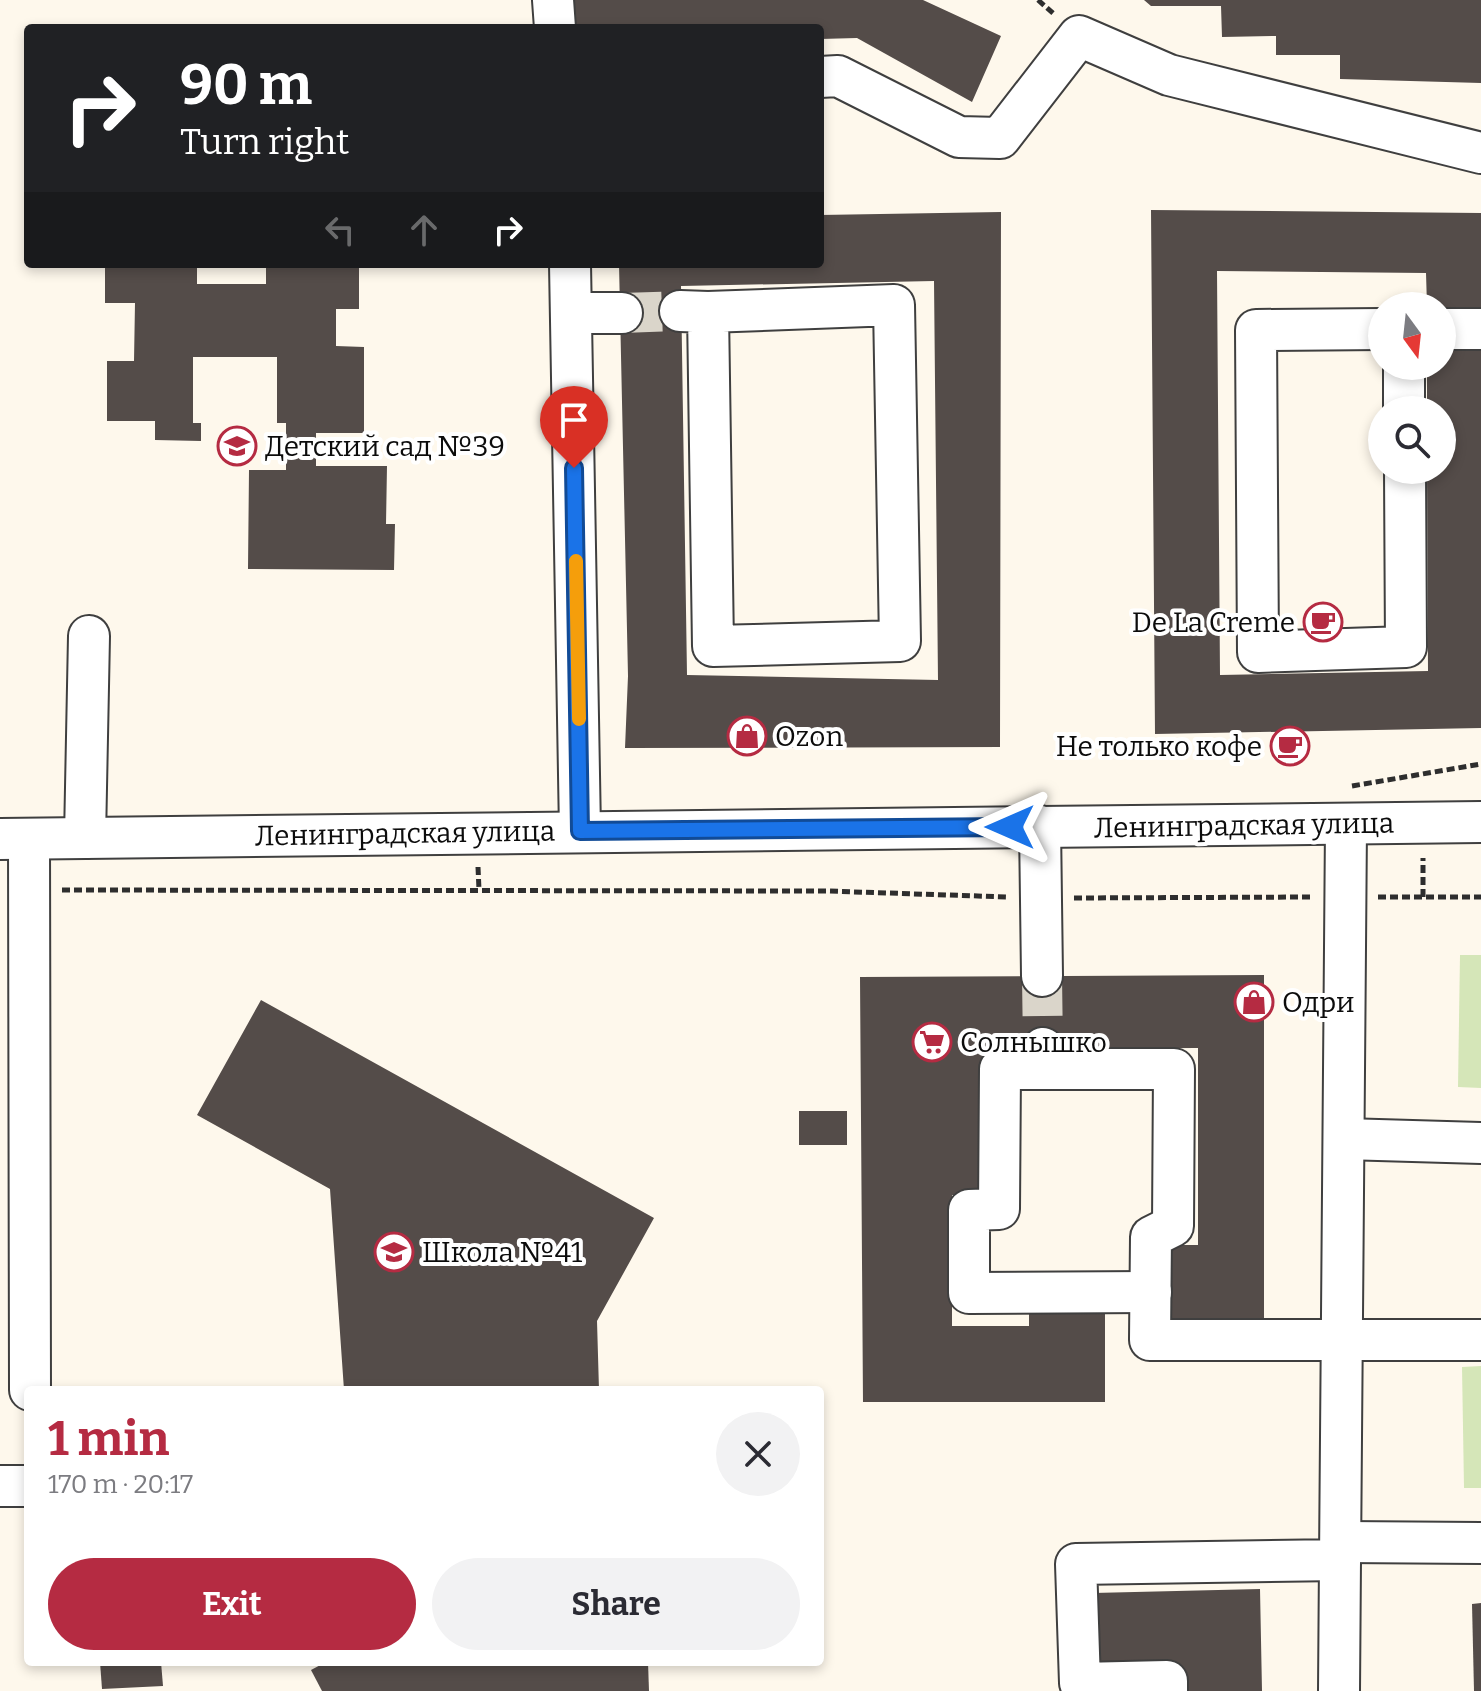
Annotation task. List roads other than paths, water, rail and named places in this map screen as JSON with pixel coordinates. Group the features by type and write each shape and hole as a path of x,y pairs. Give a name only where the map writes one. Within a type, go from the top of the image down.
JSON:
{"street":[{"path":"553,0 555,24"},
{"path":"824,77 838,76 959,137 1000,138 1079,36 1169,75 1481,153"},
{"path":"570,268 580,831"},
{"path":"894,305 900,641 713,646 694,311 894,305"},
{"path":"571,313 622,313"},
{"path":"1368,329 1256,330 1258,652 1406,647 1405,484"},
{"path":"1456,329 1481,329"},
{"path":"85,838 89,636"},
{"name":"Ленинградская улица","path":"15,839 1481,822"},
{"path":"1339,1691 1346,825"},
{"path":"1040,826 1042,976"},
{"path":"15,839 19,901 14,1256 30,1386"},
{"path":"1151,1292 969,1293 969,1210 999,1209 1000,1069 1044,1058 1174,1069 1173,1226 1151,1237 1151,1292 1150,1340 1481,1340"},
{"path":"1344,1139 1481,1143"},
{"path":"0,1486 24,1486"},
{"path":"1167,1691 1167,1681 1080,1683 1076,1564 1481,1543"}],"tunnel":[{"path":"622,313 680,311"},
{"path":"1042,976 1043,1048"}],"place":[{"name":"Детский сад №39","path":"237,446"},
{"name":"De La Creme","path":"1323,622"},
{"name":"Ozon","path":"747,736"},
{"name":"Не только кофе","path":"1290,746"},
{"name":"Одри","path":"1254,1002"},
{"name":"Солнышко","path":"932,1042"},
{"name":"Школа №41","path":"394,1252"}]}
